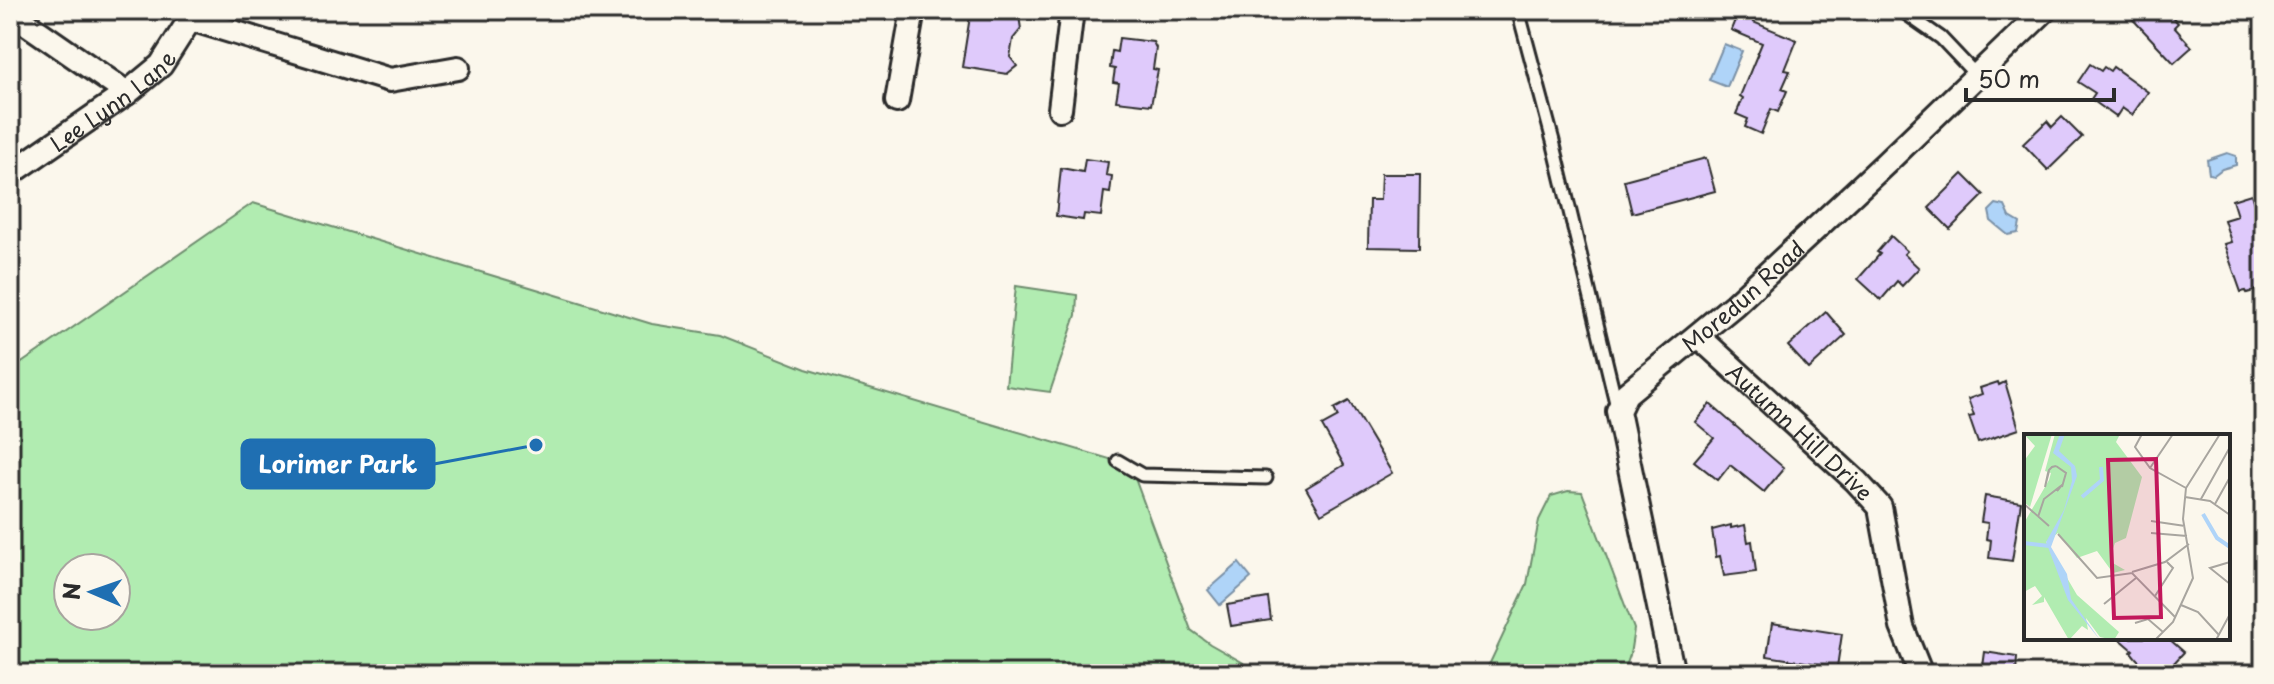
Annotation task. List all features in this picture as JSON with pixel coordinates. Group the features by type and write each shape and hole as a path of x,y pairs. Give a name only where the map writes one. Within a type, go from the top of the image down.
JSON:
{"street":[{"path":"897,101 913,10"},
{"path":"1060,109 1072,10"},
{"name":"Moredun Road","path":"1618,411 1626,394 1698,336 1886,163 2045,10"},
{"path":"10,12 127,93"},
{"path":"194,14 390,80 458,68"},
{"name":"Lee Lynn Lane","path":"10,174 127,93 161,65 194,14"},
{"name":"Autumn Hill Drive","path":"1698,336 1856,481 1880,507 1902,627 1921,674"},
{"path":"1618,411 1673,674"}],"lane":[{"path":"1518,10 1618,411"},
{"path":"1901,10 1941,38 1976,75"},
{"path":"1118,461 1142,475 1266,478"}],"green space":[{"path":"253,203 652,324 720,335 806,369 1130,465 1191,630 1263,674 10,674 10,371"},
{"path":"1016,286 1077,295 1076,315 1050,392 1006,386"},
{"path":"1568,491 1582,492 1634,629 1624,672 1480,674 1490,663 1527,584 1539,520 1551,496"}],"water":[{"path":"1724,44 1742,51 1727,87 1709,80"},
{"path":"2227,153 2236,156 2236,165 2214,175 2209,174 2207,160"},
{"path":"1996,204 2005,206 2010,217 2020,223 2018,233 2008,235 1991,221 1989,211"},
{"path":"1239,563 1251,578 1220,605 1208,590"}],"building":[{"path":"971,10 1019,16 1021,29 1013,39 1010,57 1017,66 1007,74 962,67"},
{"path":"1739,10 1756,15 1753,22 1797,40 1785,70 1790,71 1782,89 1787,91 1778,112 1771,109 1761,134 1745,127 1748,119 1736,114 1743,98 1740,96 1762,43 1731,30"},
{"path":"2124,10 2166,10 2178,23 2174,27 2192,47 2174,63"},
{"path":"1119,38 1153,42 1156,48 1153,69 1158,70 1151,105 1116,101 1119,83 1113,82 1115,69 1110,68 1112,51 1117,52"},
{"path":"2090,64 2101,71 2104,67 2110,71 2113,67 2148,92 2132,115 2122,108 2116,117 2091,99 2095,93 2078,82"},
{"path":"2062,117 2082,137 2048,170 2023,144 2047,121 2052,127"},
{"path":"1706,158 1715,191 1632,213 1624,180"},
{"path":"1085,159 1108,162 1106,175 1112,176 1110,193 1104,192 1101,216 1084,214 1083,220 1056,216 1061,168 1083,172"},
{"path":"1381,174 1420,174 1419,248 1368,247 1369,200 1380,200"},
{"path":"1963,174 1984,195 1950,229 1929,208"},
{"path":"2251,194 2264,236 2264,288 2247,293 2241,292 2224,244 2231,242 2224,220 2237,216 2232,200"},
{"path":"1891,236 1919,268 1902,286 1897,281 1881,300 1858,279"},
{"path":"1826,312 1846,335 1809,369 1788,346"},
{"path":"1998,382 1999,385 2005,382 2019,429 1978,443 1969,417 1974,416 1968,399 1982,394 1980,388"},
{"path":"1349,401 1392,473 1321,514 1306,488 1344,465 1322,426 1338,417 1334,409"},
{"path":"1710,404 1784,468 1764,492 1730,465 1718,480 1694,461 1714,438 1695,422"},
{"path":"1985,496 2021,502 2012,561 1989,558 1991,540 1986,539 1988,523 1981,522"},
{"path":"1731,525 1731,528 1745,525 1748,542 1752,541 1756,572 1724,576 1720,556 1716,557 1712,530"},
{"path":"1268,598 1271,620 1231,626 1227,605"},
{"path":"1772,623 1842,634 1837,667 1767,656"},
{"path":"2121,640 2170,640 2184,652 2164,674 2136,674 2144,666 2131,652 2133,650"},
{"path":"1985,652 2017,657 2016,674 1982,674"}],"place":[{"name":"Lorimer Park","path":"536,445"}]}
